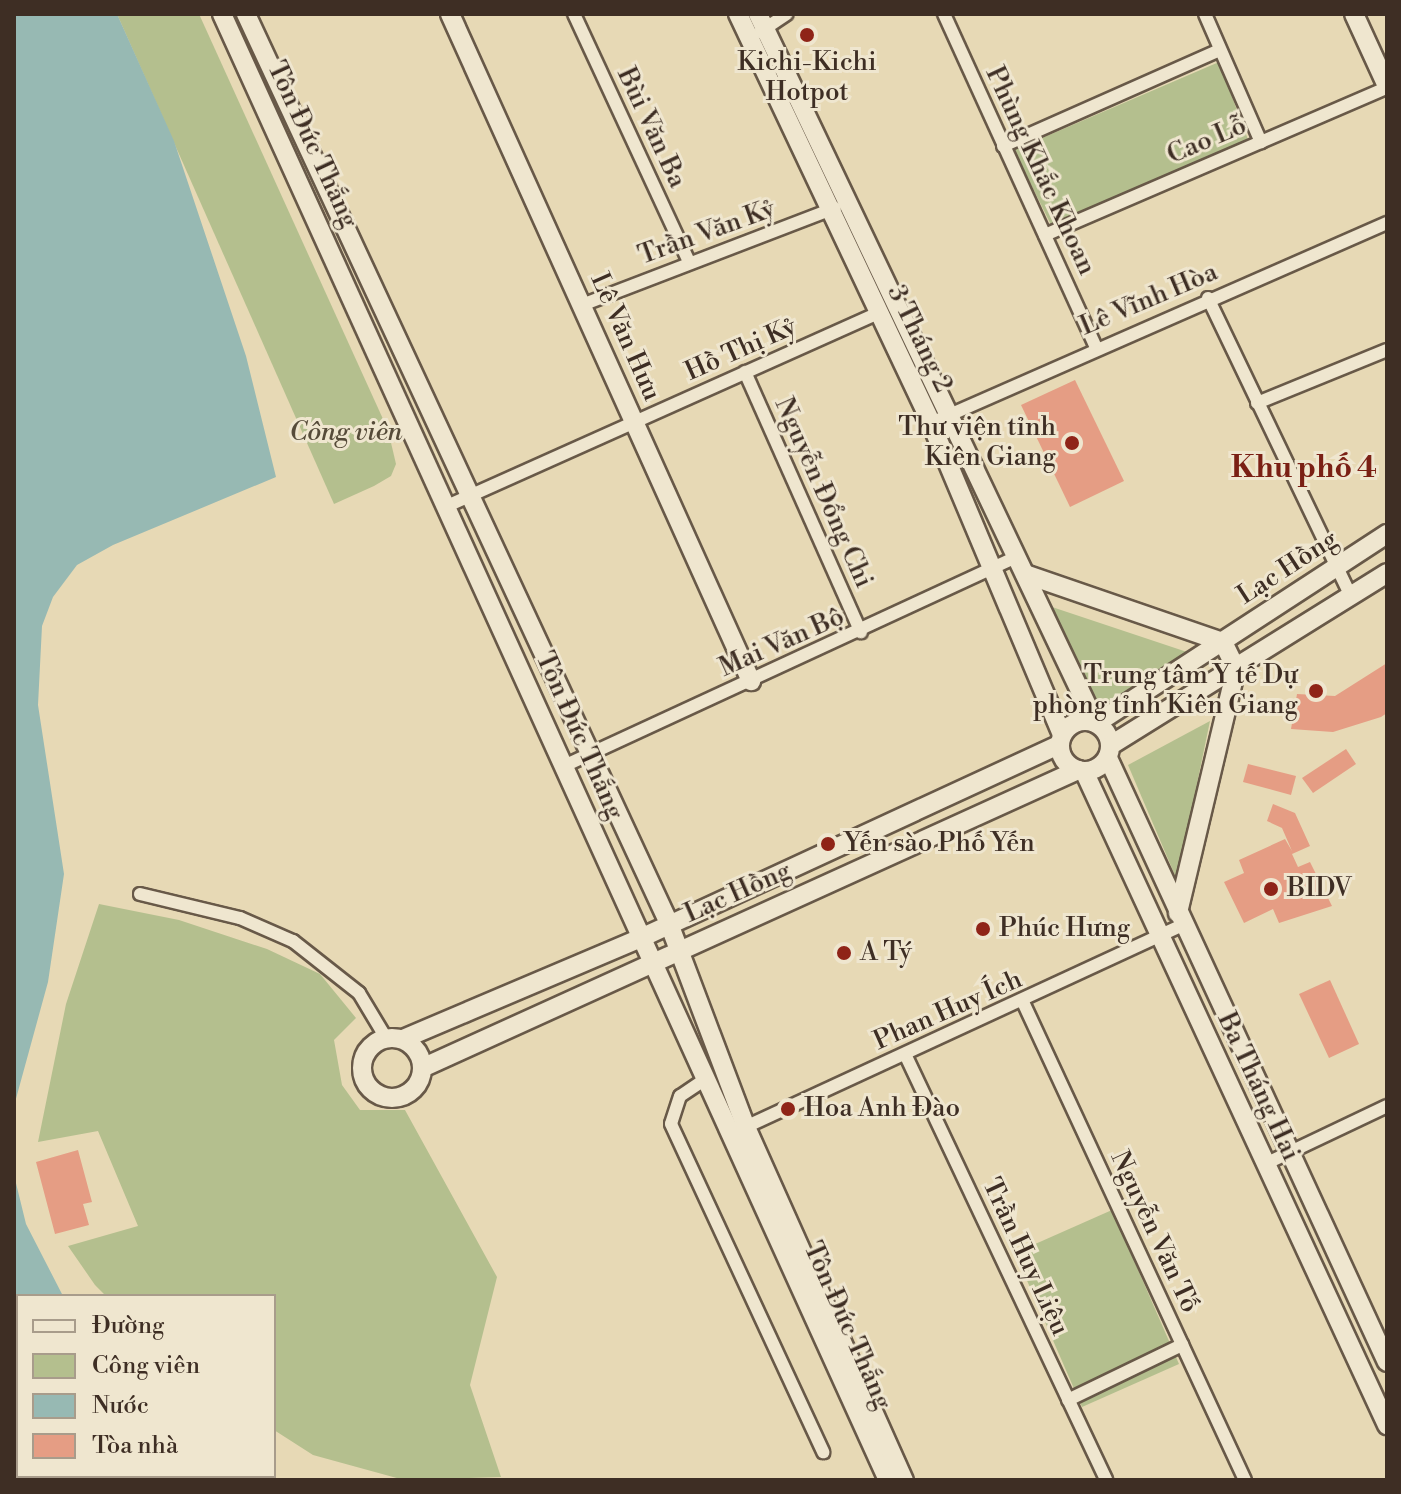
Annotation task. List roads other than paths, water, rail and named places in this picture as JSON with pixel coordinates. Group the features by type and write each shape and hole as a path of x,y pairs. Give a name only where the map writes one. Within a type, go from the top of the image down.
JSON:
{"street":[{"name":"Tôn Đức Thắng","path":"222,14 707,1078 739,1131 904,1480"},
{"name":"Tôn Đức Thắng","path":"246,14 466,494 668,921 739,1131 888,1480"},
{"name":"Lê Văn Hưu","path":"450,14 751,681"},
{"name":"Bùi Văn Ba","path":"574,14 688,260"},
{"name":"3 Tháng 2","path":"738,14 836,206 939,419 1061,740"},
{"path":"752,45 761,20 787,14"},
{"name":"Phùng Khắc Khoan","path":"944,14 1095,346"},
{"path":"1205,14 1261,142"},
{"path":"1354,14 1387,87"},
{"name":"3 Tháng 2","path":"761,20 878,313 1021,565 1096,722"},
{"path":"1003,146 1220,50"},
{"name":"Cao Lỗ","path":"1045,235 1387,87"},
{"name":"Trần Văn Kỷ","path":"582,305 688,260 836,206"},
{"name":"Lê Vĩnh Hòa","path":"939,419 1095,346 1387,223"},
{"path":"1208,298 1334,570 1350,595"},
{"name":"Hồ Thị Kỷ","path":"447,506 466,494 878,313"},
{"path":"1257,403 1387,350"},
{"name":"Nguyễn Đổng Chi","path":"745,372 861,632"},
{"name":"Lạc Hồng","path":"1096,722 1387,534"},
{"path":"1021,565 1223,642 1236,669 1180,919"},
{"name":"Mai Văn Bộ","path":"564,766 995,569 1021,565"},
{"path":"1109,751 1096,722 1076,722 1061,740 1063,758 1081,771 1387,573"},
{"name":"Lạc Hồng","path":"394,1038 643,937 668,921 869,834 1061,740"},
{"name":"Ba Tháng Hai","path":"1109,751 1180,919 1387,1362"},
{"name":"Lạc Hồng","path":"422,1068 655,962 679,948 1081,771"},
{"name":"Ba Tháng Hai","path":"1081,771 1387,1425"},
{"path":"869,834 880,858"},
{"path":"140,894 240,918 293,941 359,993 394,1038 419,1053 422,1068 415,1087 402,1097 371,1091 361,1073 362,1057 394,1038"},
{"name":"Phan Huy Ích","path":"739,1131 1160,938 1180,919"},
{"name":"Nguyễn Văn Tố","path":"1023,1002 1245,1480"},
{"name":"Trần Huy Liệu","path":"905,1054 1106,1480"},
{"path":"707,1078 680,1096 671,1124 823,1452"},
{"path":"1265,1164 1387,1106"},
{"path":"1068,1400 1182,1345"}],"water":[{"path":"14,14 117,14 174,141 246,356 276,477 113,545 77,565 53,597 42,626 38,705 64,874 48,982 14,1106"},
{"path":"14,1175 26,1224 62,1294 16,1294 16,1478 268,1480 14,1480"}],"place":[{"name":"Kichi-Kichi Hotpot","path":"807,35"},
{"name":"Thư viện tỉnh Kiên Giang","path":"1072,443"},
{"name":"Trung tâm Y tế Dự phòng tỉnh Kiên Giang","path":"1316,691"},
{"name":"Yến sào Phố Yến","path":"828,844"},
{"name":"BIDV","path":"1271,889"},
{"name":"Phúc Hưng","path":"983,929"},
{"name":"A Tý","path":"844,953"},
{"name":"Hoa Anh Đào","path":"788,1109"}],"district":[{"name":"Khu phố 4","path":"1304,468"}],"park label":[{"name":"Công viên","path":"346,433"}]}
